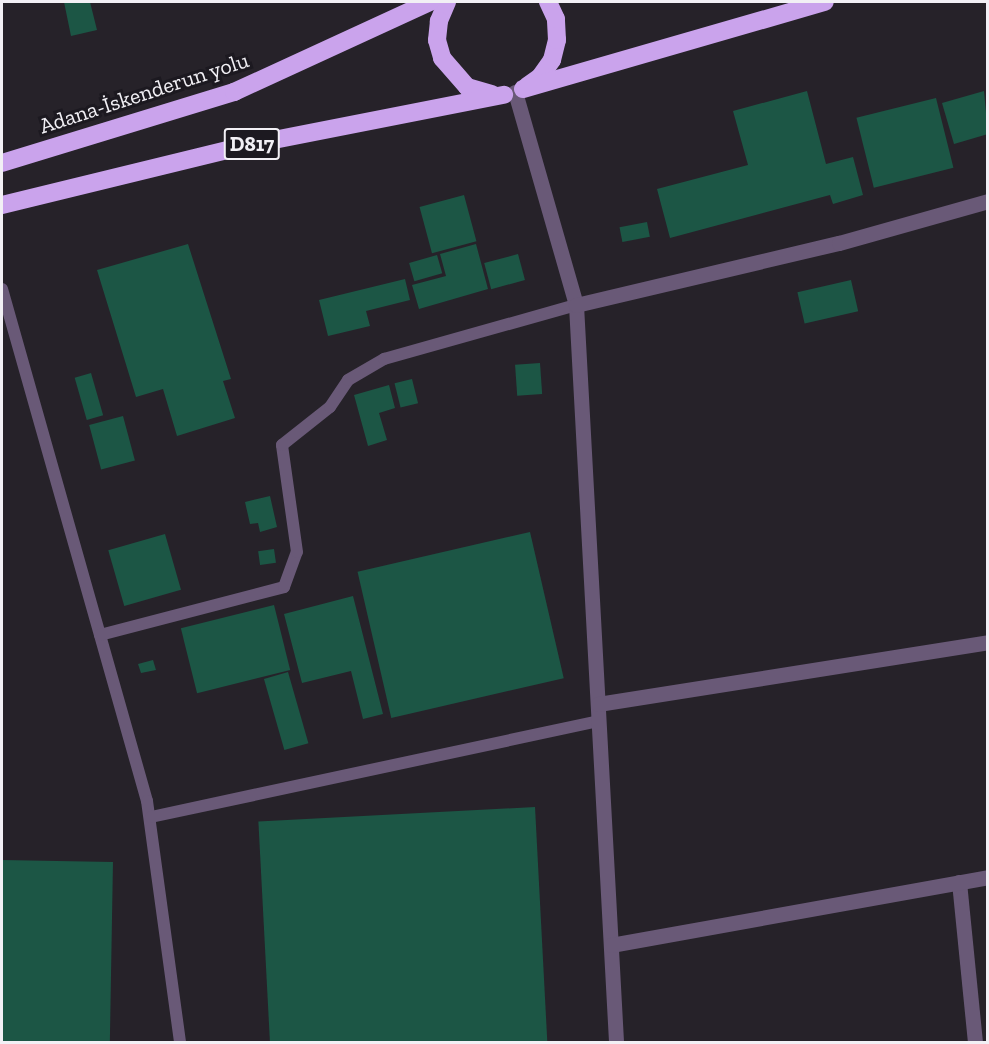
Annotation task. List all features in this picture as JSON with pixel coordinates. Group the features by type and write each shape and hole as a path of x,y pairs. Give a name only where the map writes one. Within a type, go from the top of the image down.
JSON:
{"highway":[{"name":"Adana-İskenderun yolu","path":"2,163 234,92 430,2"},
{"path":"447,2 439,21 437,40 442,58 467,87 485,94 514,92 540,77 552,60 557,40 555,19 548,2"},
{"name":"D817","path":"2,205 248,145 514,92 825,2"}],"street":[{"path":"514,92 576,305 616,1042"},
{"path":"576,305 839,243 987,201"},
{"path":"598,704 987,642"},
{"path":"611,945 987,877"},
{"path":"959,882 975,1042"}],"lane":[{"path":"2,289 151,817 180,1042"},
{"path":"100,635 284,587 297,552 282,445 330,407 348,380 384,359 576,305"},
{"path":"151,817 599,722"}],"building":[{"path":"64,2 90,2 97,30 71,36"},
{"path":"807,91 826,164 853,157 863,195 833,204 830,195 670,238 657,189 748,165 733,111"},
{"path":"984,91 988,134 954,144 942,103"},
{"path":"936,98 953,168 874,188 856,118"},
{"path":"464,195 476,241 432,253 420,207"},
{"path":"647,222 650,237 622,242 620,227"},
{"path":"188,244 231,379 223,381 235,418 177,436 163,389 136,397 97,270"},
{"path":"476,244 488,289 419,309 412,285 446,276 440,254"},
{"path":"518,254 525,280 491,289 484,263"},
{"path":"437,255 442,273 414,281 409,263"},
{"path":"405,279 410,300 366,311 370,326 328,336 319,300"},
{"path":"851,280 858,311 805,324 797,292"},
{"path":"540,363 542,394 517,396 515,365"},
{"path":"91,373 103,415 87,420 75,378"},
{"path":"412,379 418,403 401,408 395,383"},
{"path":"389,385 395,408 379,413 387,440 368,446 354,395"},
{"path":"123,416 135,460 101,469 89,425"},
{"path":"270,496 277,527 260,532 258,523 250,524 245,502"},
{"path":"530,532 564,678 391,718 358,572"},
{"path":"165,534 181,590 124,606 108,550"},
{"path":"274,549 276,563 260,565 258,551"},
{"path":"353,596 383,714 363,719 351,671 302,683 284,614"},
{"path":"274,605 290,670 197,693 181,628"},
{"path":"153,660 156,670 141,673 138,664"},
{"path":"288,672 308,743 284,750 264,679"},
{"path":"535,807 547,1042 270,1042 258,821"},
{"path":"2,860 113,862 110,1042 2,1042"}]}
